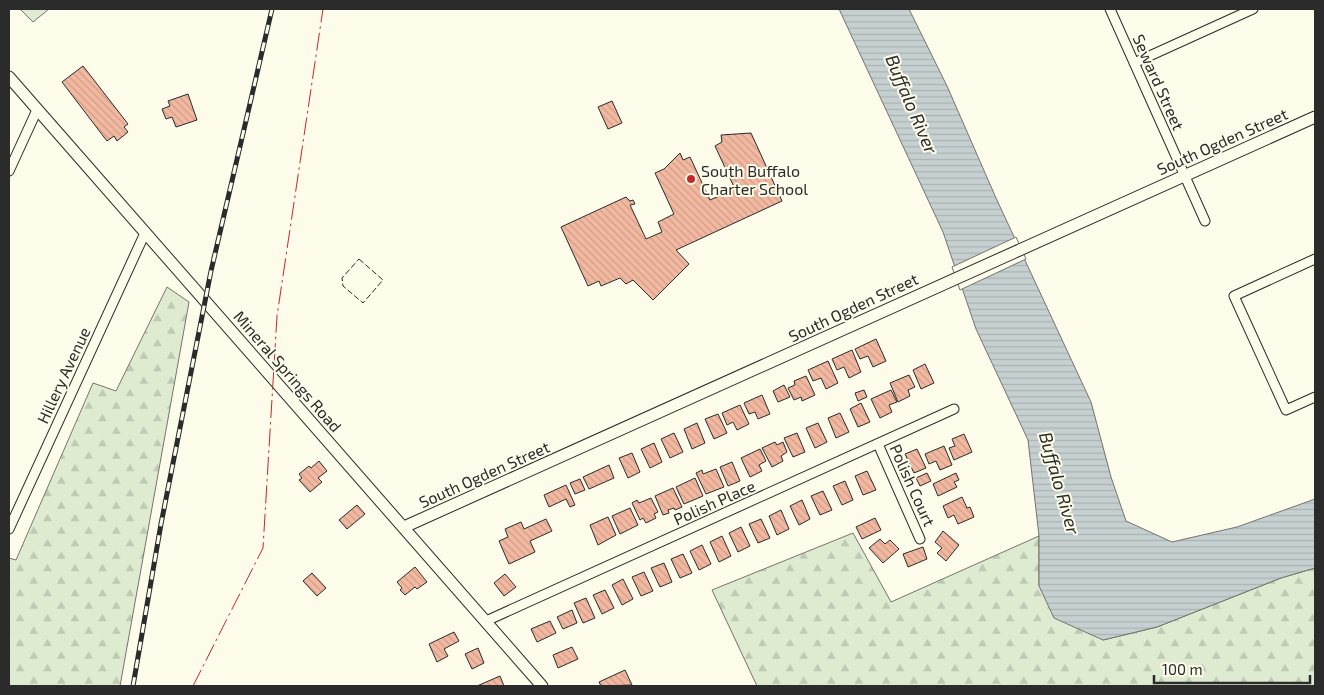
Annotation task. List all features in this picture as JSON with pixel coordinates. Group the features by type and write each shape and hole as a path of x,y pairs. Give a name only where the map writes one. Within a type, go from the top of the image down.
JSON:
{"street":[{"name":"Seward Street","path":"1110,9 1205,221"},
{"path":"1134,63 1254,9"},
{"name":"Mineral Springs Road","path":"9,77 542,686"},
{"path":"9,171 13,152 37,110"},
{"name":"South Ogden Street","path":"404,527 1315,117"},
{"name":"Hillery Avenue","path":"9,529 145,233"},
{"path":"1315,259 1234,296 1286,410 1315,397"},
{"name":"Polish Place","path":"486,621 954,409"},
{"name":"Polish Court","path":"878,444 920,539"}],"green space":[{"path":"20,9 49,9 33,22"},
{"path":"167,287 189,302 120,686 9,686 9,558 16,560 93,383 116,391"},
{"path":"853,533 891,602 1039,536 1039,586 1103,640 1157,627 1281,578 1315,568 1315,686 757,686 712,590"}],"water":[{"name":"Buffalo River","path":"839,9 909,9 947,86 996,198 1091,402 1111,477 1126,521 1172,542 1237,527 1315,499 1315,568 1281,578 1157,627 1103,640 1054,618 1039,586 1039,536 1028,440 976,329 943,232"}],"pier":[{"path":"1016,237 1026,259 960,290 952,267"}],"building":[{"path":"83,66 128,124 124,127 128,132 117,141 114,136 107,141 62,82"},
{"path":"188,94 197,120 176,127 172,117 166,119 162,109 170,106 168,101"},
{"path":"612,101 622,123 608,129 598,107"},
{"path":"751,133 782,201 676,250 689,264 653,300 633,280 626,284 620,278 601,286 599,281 588,286 561,227 626,197 630,201 633,200 635,204 630,205 646,239 662,232 658,222 674,214 655,173 664,169 680,153 683,160 690,157 710,200 735,189 715,146 722,142 721,135"},
{"path":"876,339 886,361 873,367 868,356 860,359 855,349"},
{"path":"852,350 861,372 849,378 844,367 837,370 832,359"},
{"path":"828,361 838,383 826,389 821,378 813,381 808,370"},
{"path":"925,364 934,383 921,389 913,370"},
{"path":"909,375 915,387 908,390 910,396 898,402 890,383"},
{"path":"806,376 815,395 802,401 801,397 794,400 788,388 795,385 794,381"},
{"path":"784,385 790,397 778,402 773,391"},
{"path":"864,390 867,397 858,401 855,393"},
{"path":"891,390 897,402 889,405 892,412 880,418 871,399"},
{"path":"762,395 770,414 758,419 755,412 749,414 744,403"},
{"path":"861,403 870,422 858,427 850,409"},
{"path":"740,405 749,424 737,430 733,422 727,425 722,413"},
{"path":"840,413 849,432 836,438 828,418"},
{"path":"718,414 727,433 714,439 705,419"},
{"path":"697,423 705,443 692,449 684,429"},
{"path":"818,423 827,442 815,448 806,428"},
{"path":"674,433 683,452 670,458 661,439"},
{"path":"797,433 805,452 793,457 784,438"},
{"path":"964,434 972,452 954,460 949,448 955,446 952,439"},
{"path":"775,442 777,445 783,442 787,452 781,456 783,461 772,467 762,448"},
{"path":"654,443 662,462 650,468 641,449"},
{"path":"944,446 952,465 940,470 936,461 929,464 925,454"},
{"path":"760,449 766,461 759,465 762,471 750,477 741,458"},
{"path":"917,449 926,468 914,473 905,454"},
{"path":"632,453 640,472 628,478 619,458"},
{"path":"319,461 327,471 318,478 322,482 310,492 299,480 302,478 299,474 309,466 311,468"},
{"path":"732,462 740,481 728,486 720,467"},
{"path":"609,465 614,478 589,489 583,477"},
{"path":"716,469 724,487 706,494 696,473 702,470 703,474"},
{"path":"867,471 876,490 863,495 855,476"},
{"path":"927,473 931,481 920,486 916,478"},
{"path":"956,473 959,480 954,482 957,487 938,496 933,484"},
{"path":"695,478 703,496 684,504 676,487"},
{"path":"580,479 585,490 575,494 570,483"},
{"path":"845,481 853,500 842,505 833,486"},
{"path":"566,485 575,505 570,507 566,499 549,507 544,495"},
{"path":"673,488 682,507 668,510 669,513 663,515 655,496"},
{"path":"823,491 832,510 820,515 811,496"},
{"path":"962,497 967,508 970,507 974,517 958,524 954,515 948,518 943,506"},
{"path":"651,498 658,512 654,514 656,518 646,523 643,518 640,520 632,503 637,500 639,503"},
{"path":"802,500 810,519 799,525 790,506"},
{"path":"357,505 365,514 347,529 339,520"},
{"path":"630,508 638,525 620,534 612,516"},
{"path":"781,510 789,529 777,535 769,516"},
{"path":"608,517 616,535 598,545 590,525"},
{"path":"875,518 881,530 862,539 856,527"},
{"path":"546,519 552,531 530,541 535,552 509,564 499,541 508,537 505,529 521,522 524,529"},
{"path":"761,519 770,538 758,543 749,524"},
{"path":"741,527 750,546 738,552 729,533"},
{"path":"943,531 959,545 946,561 937,553 942,548 935,542"},
{"path":"722,536 731,556 719,562 710,542"},
{"path":"880,539 885,544 890,540 899,549 883,563 869,548"},
{"path":"702,545 711,564 699,570 690,551"},
{"path":"923,547 927,559 908,567 903,554"},
{"path":"683,554 692,573 680,578 671,559"},
{"path":"664,563 672,582 660,587 651,568"},
{"path":"415,567 427,582 417,589 415,587 405,595 400,590 402,588 397,582"},
{"path":"644,572 653,591 641,596 632,577"},
{"path":"312,573 326,588 317,596 303,581"},
{"path":"505,574 516,587 504,596 494,583"},
{"path":"623,579 633,599 622,605 612,585"},
{"path":"605,590 614,608 602,614 593,595"},
{"path":"586,598 595,618 583,623 574,603"},
{"path":"572,610 577,623 563,629 557,617"},
{"path":"550,621 556,633 537,642 531,629"},
{"path":"454,632 459,641 444,649 448,656 437,662 429,644"},
{"path":"572,647 578,659 558,668 553,655"},
{"path":"478,648 484,663 472,669 465,654"},
{"path":"625,670 632,685 601,686 599,682"},
{"path":"500,676 504,686 477,686"}],"railway":[{"path":"133,686 161,524 211,271 272,9"}],"fence":[{"path":"359,259 383,280 363,303 343,286 342,278 359,259"}],"power":[{"path":"193,686 263,548 277,316 323,9"}],"place":[{"name":"South Buffalo Charter School","path":"691,179"}]}
